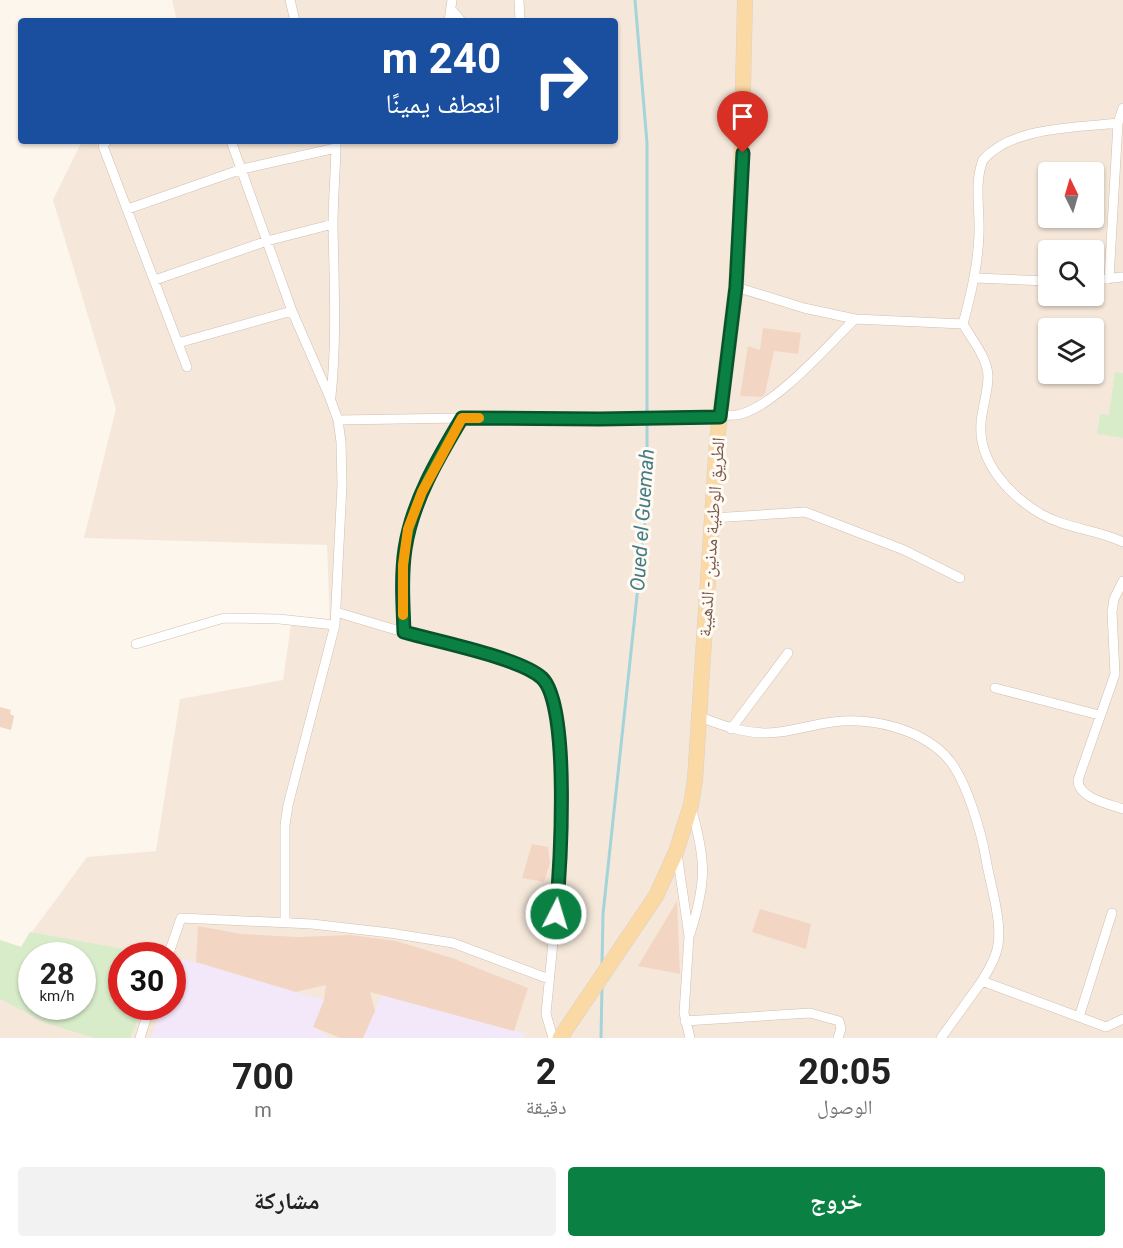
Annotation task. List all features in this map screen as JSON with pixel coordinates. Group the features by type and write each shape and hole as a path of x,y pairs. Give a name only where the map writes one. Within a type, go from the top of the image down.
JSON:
{"main road":[{"name":"الطريق الوطنية مدنين - الذهيبة","path":"560,1038 656,896 676,852 691,805 697,761 720,417 736,287 744,130 745,0"}],"street":[{"path":"290,0 294,18"},
{"path":"519,0 520,18"},
{"path":"1109,279 1118,123 1123,108"},
{"path":"1118,123 1032,133 986,157 982,164 979,182 976,278 963,324 986,366 988,378 983,405 981,439 986,456 997,474 1029,506 1052,520 1123,542"},
{"path":"106,144 104,150 187,367"},
{"path":"232,144 292,311 338,420 342,485 336,612 288,805 285,825 285,922"},
{"path":"128,208 242,169 336,145 333,224 335,351 330,398"},
{"path":"155,280 267,241 333,224"},
{"path":"1104,279 1123,277"},
{"path":"976,278 1038,281"},
{"path":"736,287 804,308 855,319 963,324"},
{"path":"178,343 292,311"},
{"path":"338,420 600,419 720,417 744,414 762,405 855,319"},
{"path":"404,632 403,565 408,529 422,492 462,418"},
{"path":"712,518 748,518 805,512 904,550 960,578"},
{"path":"1123,581 1114,599 1112,612 1119,675 1100,715 1080,770 1078,786 1096,799 1123,809"},
{"path":"336,612 493,656 532,670 542,678 553,696 558,723 561,789 561,858 546,1014 553,1038"},
{"path":"136,644 224,618 267,618 334,625"},
{"path":"731,729 788,653"},
{"path":"994,688 1100,715"},
{"path":"700,717 731,729 755,733 779,732 833,722 871,722 902,730 943,754 957,774 969,800 985,853 999,926 997,951 982,981 941,1038"},
{"path":"689,936 702,894 704,874 701,841 691,805"},
{"path":"676,852 689,936 685,1021 690,1038"},
{"path":"1079,1017 1112,913"},
{"path":"173,942 181,918 285,922 390,933 453,943 549,979"},
{"path":"982,981 1106,1027"},
{"path":"685,1021 810,1013 838,1021 841,1029 838,1038"},
{"path":"1101,1038 1106,1027 1123,1019"},
{"path":"140,1038 146,1020"}],"shaded area":[{"path":"172,0 1123,0 1123,1038 0,1038 0,940 18,946 18,1020 96,1020 96,942 25,942 87,857 156,851 180,699 283,680 291,624 330,625 327,545 84,538 116,409 53,200 81,144 618,144 618,18 176,18"},
{"path":"186,959 324,1000 314,1027 330,1038 151,1038 158,1020 186,1020"},
{"path":"382,995 526,1034 524,1038 363,1038"}],"green space":[{"path":"1115,372 1123,373 1123,438 1097,434 1100,414 1109,415"},
{"path":"30,932 85,942 24,942"},
{"path":"0,940 18,946 18,1008 0,999"},
{"path":"96,944 108,946 108,1020 138,1020 130,1038 94,1038 40,1020 96,1020"}],"building":[{"path":"763,328 801,333 798,354 774,351 765,394 761,397 740,396 748,346 760,350"},
{"path":"0,707 11,710 10,714 14,716 11,730 0,727"},
{"path":"532,844 548,847 550,863 544,882 522,878"},
{"path":"677,901 680,974 638,966"},
{"path":"760,909 811,924 806,949 752,932"},
{"path":"198,926 241,934 298,937 350,935 396,941 452,958 528,988 514,1031 370,992 375,1011 363,1038 341,1038 313,1027 324,1000 326,985 296,992 196,962"}],"waterway":[{"name":"Oued el Guemah","path":"602,964 603,914 647,502 647,143 635,0"},
{"name":"Oued el Guemah","path":"601,1038 602,986"}],"slow traffic":[{"path":"403,615 404,552 408,529 422,492 462,418 479,418"}],"route":[{"path":"556,914 561,858 561,800 558,723 553,696 549,686 532,670 493,656 404,632 403,565 408,529 422,492 462,418 557,420 720,417 736,287 743,153"}]}
